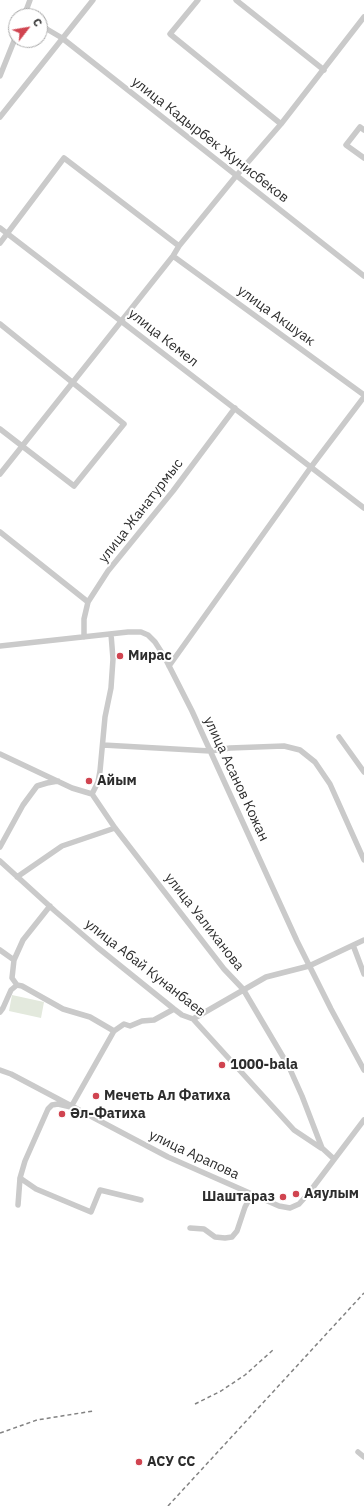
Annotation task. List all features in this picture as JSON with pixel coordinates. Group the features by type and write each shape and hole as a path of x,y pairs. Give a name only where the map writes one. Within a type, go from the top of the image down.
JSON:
{"street":[{"path":"0,118 93,0"},
{"path":"198,0 170,34 281,124"},
{"path":"236,0 324,70"},
{"path":"0,474 173,256 179,246 324,70 364,16"},
{"name":"улица Кадырбек Жунисбеков","path":"48,30 62,38 364,276"},
{"path":"0,76 11,48"},
{"path":"364,130 360,127 346,145 364,158"},
{"path":"0,243 64,158 179,246"},
{"name":"улица Кемел","path":"0,228 364,508"},
{"name":"улица Акшуак","path":"173,256 364,396"},
{"path":"0,324 124,424 74,486 0,428"},
{"path":"169,666 311,467 364,396"},
{"name":"улица Жанатурмыс","path":"84,637 84,619 88,602 108,571 174,491 235,408"},
{"path":"0,532 88,602"},
{"name":"улица Асанов Кожан","path":"0,646 128,632 141,632 148,635 155,642 169,666 210,751 309,966 330,1009 364,1070"},
{"path":"0,754 72,788 92,794 98,782 105,717 111,688 113,659 111,634"},
{"path":"339,737 364,772"},
{"path":"103,745 210,751 230,748 284,746 300,750 315,762 330,784 364,860"},
{"path":"0,847 22,806 37,786 58,781"},
{"name":"улица Уалиханова","path":"92,794 115,828 224,969 243,989 289,1067 322,1148 334,1159"},
{"path":"17,877 62,846 115,828"},
{"name":"улица Абай Кунанбаев","path":"0,860 17,877 97,947 174,1010 193,1019 294,1130 322,1148"},
{"path":"50,906 23,940 14,960 12,978 17,985 22,986 63,1009 90,1017 114,1031"},
{"path":"193,1019 266,976 309,966 364,940"},
{"path":"353,944 364,974"},
{"path":"0,950 14,960"},
{"path":"0,1012 11,990 17,985"},
{"path":"18,1205 20,1178 27,1155 48,1109 52,1105 58,1104 71,1107 114,1031 124,1024 130,1026 142,1021 154,1020 174,1010"},
{"name":"улица Арапова","path":"0,1070 11,1074 168,1157 279,1206 290,1208 299,1204 334,1159"},
{"path":"334,1159 364,1120"},
{"path":"20,1178 36,1189 91,1212 100,1190 141,1200"},
{"name":"улица Арапова","path":"190,1228 204,1229 215,1237 232,1237 237,1231 245,1207 252,1194"},
{"path":"358,1452 364,1457"}],"shaded area":[{"path":"12,995 44,1002 41,1018 9,1011"}],"railway":[{"path":"168,1506 364,1293"},
{"path":"195,1404 221,1391 245,1375 273,1350"},
{"path":"0,1433 37,1420 93,1411"}],"place":[{"name":"Мирас","path":"120,656"},
{"name":"Айым","path":"89,781"},
{"name":"1000-bala","path":"222,1065"},
{"name":"Мечеть Ал Фатиха","path":"96,1096"},
{"name":"Әл-Фатиха","path":"62,1114"},
{"name":"Аяулым","path":"296,1194"},
{"name":"Шаштараз","path":"283,1197"},
{"name":"АСУ СС","path":"139,1462"}]}
